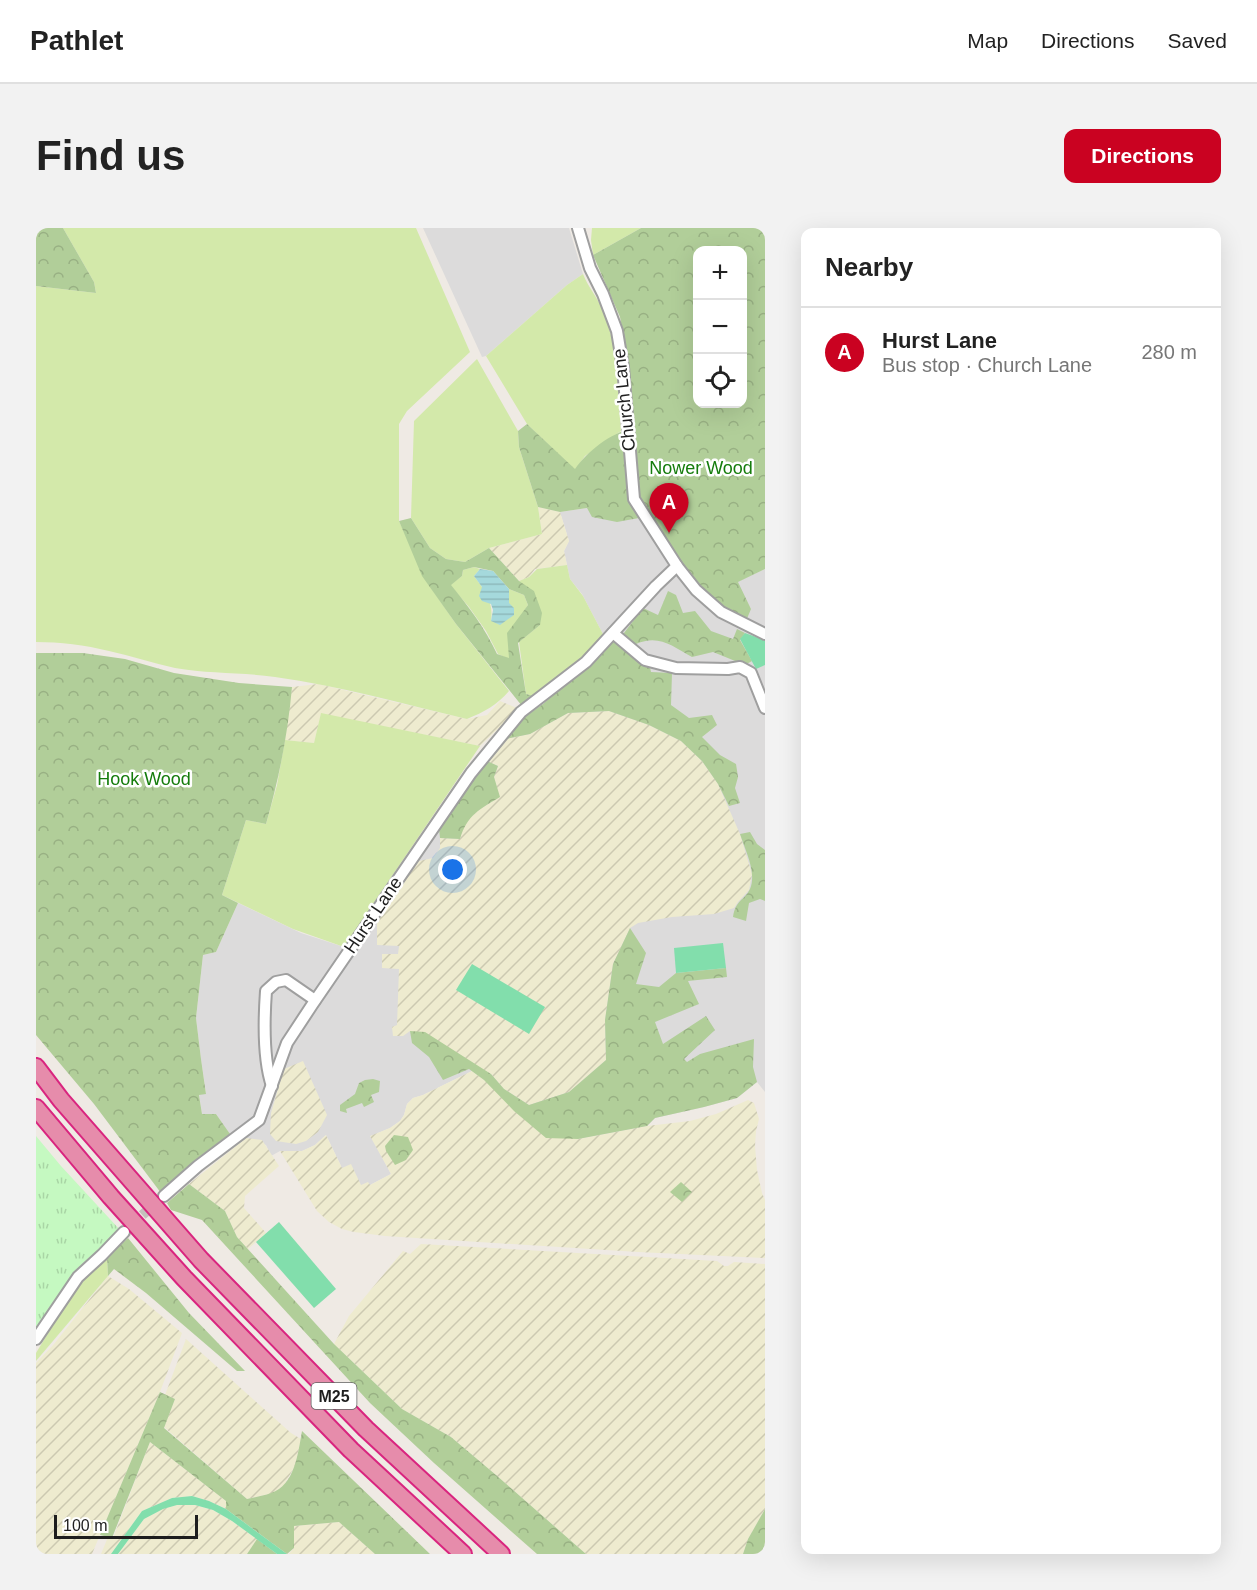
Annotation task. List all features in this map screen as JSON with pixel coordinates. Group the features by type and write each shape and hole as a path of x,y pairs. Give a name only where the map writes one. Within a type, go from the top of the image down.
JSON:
{"highway":[{"name":"M25","path":"36,1067 61,1100 201,1260 366,1429 501,1554"},
{"name":"M25","path":"36,1108 111,1197 184,1278 351,1450 464,1554"}],"street":[{"name":"Church Lane","path":"580,230 590,268 617,331 623,367 634,499 677,566 696,590 721,612 765,634"},
{"name":"Hurst Lane","path":"164,1196 198,1166 259,1120 287,1042 471,773 521,712 586,663 677,566"},
{"path":"614,633 645,660 676,668 728,669 740,667 751,673 765,708"},
{"path":"272,1086 267,1071 266,991 276,982 286,980 315,1000"},
{"path":"36,1339 78,1277 124,1232"}],"shaded area":[{"path":"423,228 569,228 583,274 482,357"},
{"path":"538,507 560,512 569,541 564,551 567,565 535,569 529,577 519,581 489,548 542,534"},
{"path":"587,508 650,515 751,609 737,582 765,569 765,1092 757,1082 737,1098 655,1118 647,1126 578,1139 472,1071 413,1098 407,1104 400,1121 371,1136 391,1174 370,1185 361,1186 342,1168 326,1135 315,1145 302,1151 280,1151 271,1156 266,1145 246,1138 237,1145 216,1114 202,1114 199,1094 206,1093 196,1018 203,955 216,952 238,903 301,933 344,947 353,953 419,861 476,773 519,721 543,704 593,661 604,636 582,594 570,579 564,551 569,541 560,512"},
{"path":"318,684 467,719 487,715 500,701 519,709 480,746 321,714 314,743 285,740 292,687"},
{"path":"609,711 649,725 681,741 702,761 718,784 740,834 752,874 749,890 734,908 714,914 672,917 638,923 630,928 613,964 605,1020 606,1060 569,1092 529,1105 504,1089 491,1074 410,1031 403,1036 393,1036 392,1027 397,1025 399,969 382,968 382,954 398,954 399,946 377,945 377,919 419,861 433,858 440,848 440,838 460,839 463,827 474,813 499,797 494,777 498,766 487,761 506,739 530,734 568,713"},
{"path":"303,1061 327,1115 318,1132 306,1141 296,1144 276,1141 270,1134 271,1113 284,1069"},
{"path":"472,1071 578,1139 647,1126 690,1121 716,1114 748,1100 754,1103 759,1119 755,1146 757,1170 765,1200 765,1258 385,1236 342,1229 329,1222 317,1211 280,1151 302,1151 315,1145 326,1135 342,1168 351,1164 361,1185 368,1182 370,1185 391,1174 370,1136 400,1121 407,1104 413,1098"},
{"path":"246,1138 262,1140 279,1166 245,1196 244,1208 266,1233 248,1249 237,1237 225,1211 189,1184"},
{"path":"421,1244 717,1261 724,1266 734,1262 765,1264 765,1509 748,1539 743,1554 586,1554 451,1437 402,1409 334,1344 349,1316 403,1251 410,1254"},
{"path":"108,1276 129,1289 182,1333 160,1392 92,1554 36,1554 36,1363"},
{"path":"186,1339 291,1433 301,1439 295,1466 284,1485 273,1493 247,1499 164,1427 175,1399 165,1395"},
{"path":"150,1442 226,1501 226,1509 192,1496 172,1498 142,1511 111,1554 101,1554 108,1537 113,1538"},
{"path":"177,1505 195,1505 213,1510 257,1539 247,1554 118,1554 144,1519 162,1509"},
{"path":"339,1522 375,1554 289,1554 294,1548 294,1526"}],"green space":[{"path":"36,228 63,228 94,282 96,293 36,286"},
{"path":"63,228 416,228 470,352 407,411 399,424 399,521 427,582 456,624 509,691 500,700 490,708 467,719 324,685 263,675 187,670 91,647 36,642 36,286 96,293 94,282"},
{"path":"592,228 641,228 593,255"},
{"name":"Nower Wood","path":"641,228 765,228 765,569 738,582 751,609 746,621 718,604 677,560 650,516 617,522 592,517 587,508 560,512 538,507 519,447 518,431 527,424 575,469 600,444 616,434 632,429 627,357 620,317 593,255"},
{"path":"583,274 601,306 612,340 617,370 621,431 585,456 575,470 527,424 486,356 567,285"},
{"path":"477,359 518,431 519,447 538,507 542,534 489,548 465,562 446,559 430,548 411,518 414,421"},
{"path":"411,518 430,548 446,559 465,562 489,548 519,581 534,591 542,613 540,625 518,643 526,694 538,697 522,706 456,624 422,576 399,521","holes":["474,567 493,571 509,589 524,595 528,605 507,633 509,658 497,654 476,618 451,585 462,576 463,570"]},
{"path":"567,565 570,579 583,596 604,636 580,662 538,697 526,694 519,642 540,625 519,581 529,577 537,569"},
{"path":"474,567 480,569 474,576 490,602 491,621 509,603 509,589 524,595 528,605 521,616 509,659 498,654 486,631 450,585 462,576 463,570"},
{"path":"668,591 676,595 683,613 695,611 711,631 733,639 737,629 745,633 740,640 752,661 745,665 713,652 692,657 672,645 659,641 644,641 636,644 647,654 651,672 672,673 671,705 689,718 712,715 717,725 702,737 720,755 736,764 738,777 735,788 740,803 729,806 718,784 702,761 681,741 649,725 609,711 568,713 530,734 506,739 519,721 543,704 607,645 624,633 643,608 658,615"},
{"path":"745,633 765,640 765,665 756,669 740,639"},
{"name":"Hook Wood","path":"36,653 83,653 125,659 174,673 239,683 292,687 282,756 266,824 246,820 222,895 238,903 216,952 203,955 196,1018 206,1094 199,1095 202,1114 216,1114 230,1134 194,1161 161,1193 94,1104 36,1035"},
{"path":"321,713 480,746 344,947 293,929 222,895 246,820 266,824 277,785 285,740 314,743"},
{"path":"487,761 498,766 494,777 500,797 470,818 460,839 440,838 439,829 476,773"},
{"path":"750,832 757,844 765,850 765,901 760,899 749,903 746,921 733,917 738,903 748,893 752,882 750,861 740,834"},
{"path":"630,928 646,953 636,984 659,987 676,973 726,968 727,977 688,981 699,1004 655,1022 663,1044 706,1016 715,1030 684,1059 687,1062 700,1054 754,1039 753,1067 757,1082 737,1098 655,1118 647,1126 578,1139 546,1138 514,1111 484,1080 469,1069 443,1080 429,1057 412,1043 410,1031 425,1032 491,1074 504,1089 529,1105 569,1092 606,1060 605,1020 613,964"},
{"path":"723,943 726,968 676,973 674,948"},
{"path":"472,964 545,1007 529,1034 456,990"},
{"path":"373,1079 380,1081 379,1092 371,1095 374,1102 364,1107 362,1103 346,1109 347,1113 340,1111 340,1105 355,1094 359,1083"},
{"path":"394,1135 408,1137 413,1150 406,1160 395,1165 385,1146"},
{"path":"36,1136 121,1231 81,1265 36,1328"},
{"path":"681,1182 692,1192 682,1202 670,1192"},
{"path":"189,1184 225,1211 237,1237 334,1344 402,1409 451,1437 586,1554 537,1554 434,1463 370,1403 202,1220 171,1210 167,1203"},
{"path":"279,1222 336,1289 314,1308 256,1242"},
{"path":"128,1238 189,1313 245,1371 237,1371 146,1293 114,1269 108,1276 107,1257"},
{"path":"107,1257 108,1276 36,1361 36,1353 76,1287"},
{"path":"160,1392 175,1399 164,1428 247,1499 271,1493 285,1483 294,1467 302,1431 430,1554 375,1554 339,1522 294,1526 294,1548 287,1554 226,1509 226,1501 150,1442 112,1538 100,1535"},
{"path":"192,1496 226,1509 287,1554 277,1554 213,1510 195,1505 177,1505 144,1519 118,1554 111,1554 142,1511 172,1498"},
{"path":"765,1509 765,1554 743,1554 748,1539"},
{"path":"257,1539 277,1554 247,1554"}],"water":[{"path":"480,569 493,571 509,589 509,603 514,608 514,615 500,625 491,621 493,610 491,604 482,601 479,596 482,587 474,576"}],"tunnel":[{"path":"131,1225 164,1196"}],"place":[{"name":"Hurst Lane","path":"669,533"}]}
